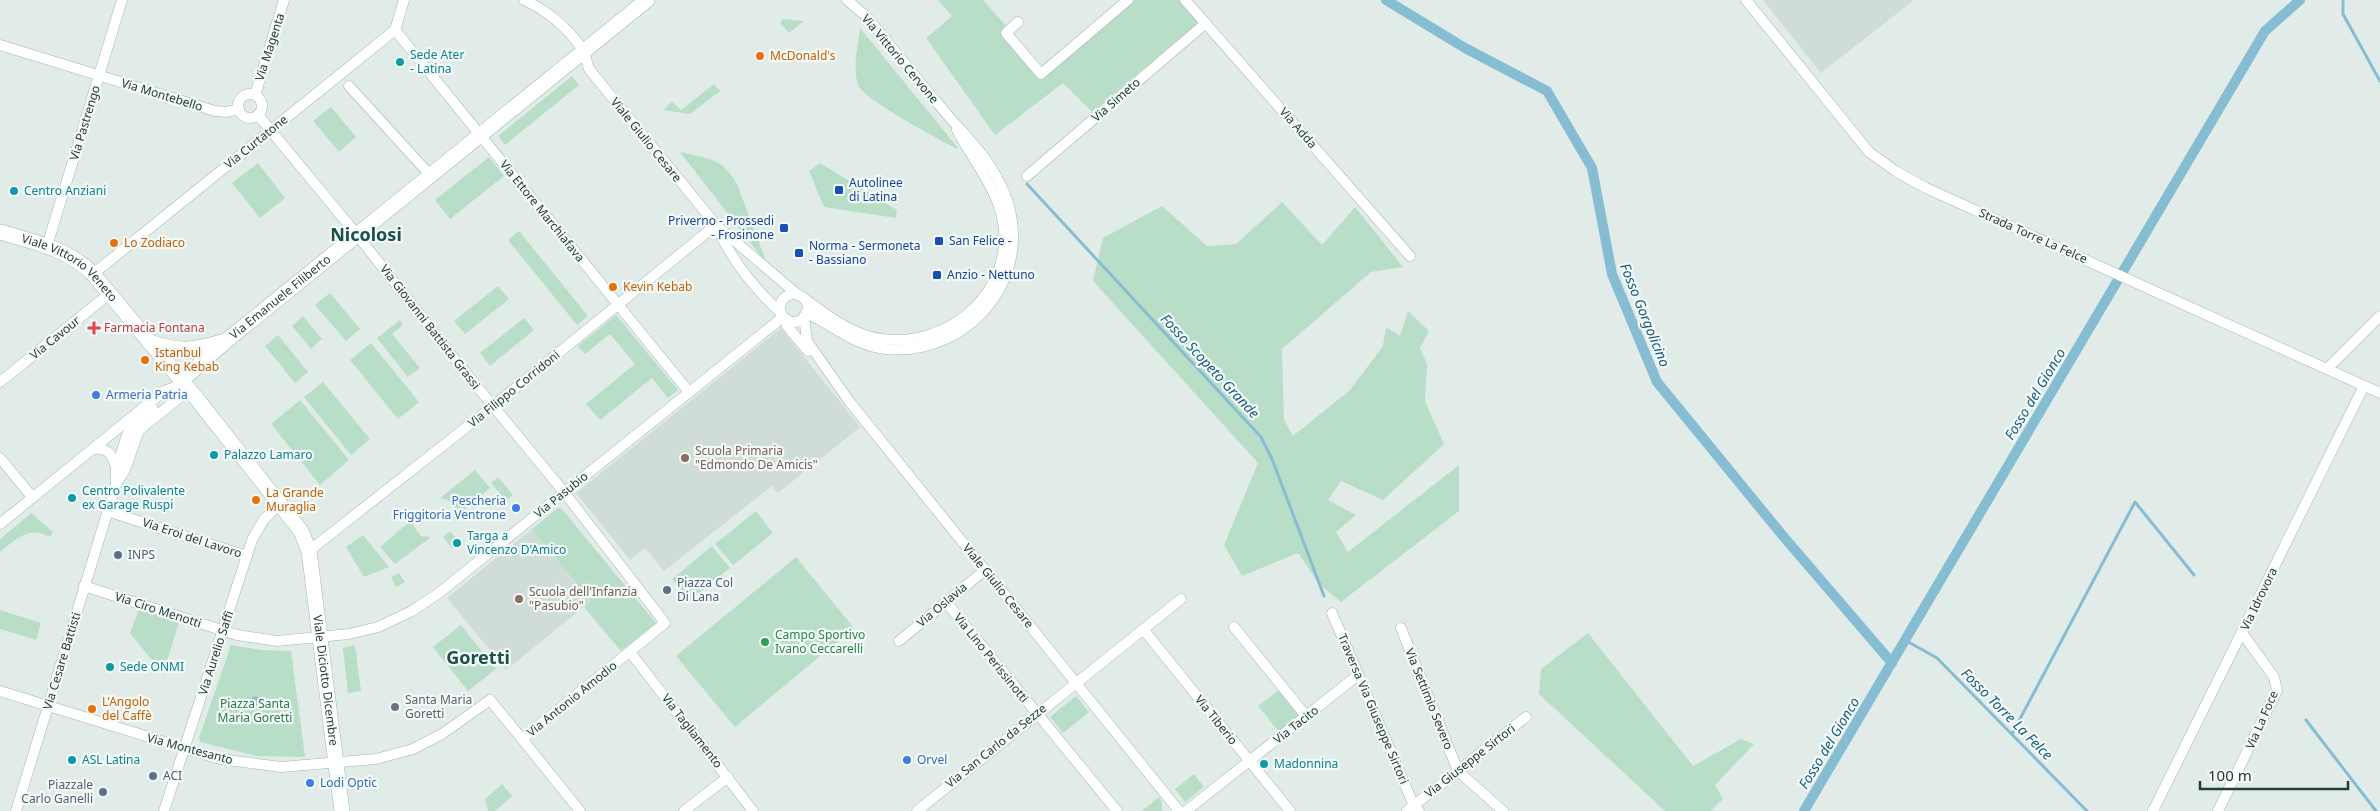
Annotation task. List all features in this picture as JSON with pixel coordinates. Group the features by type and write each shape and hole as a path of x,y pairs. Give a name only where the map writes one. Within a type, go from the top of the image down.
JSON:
{"main road":[{"name":"Via Emanuele Filiberto","path":"182,386 226,341 647,0"},
{"name":"Viale Vittorio Veneto","path":"0,232 48,246 77,259 93,274 149,342 182,386 280,504"},
{"path":"149,342 166,348 189,350 226,341"},
{"name":"Viale Diciotto Dicembre","path":"280,504 301,531 309,551 342,811"}],"street":[{"name":"Via Pastrengo","path":"48,246 122,0"},
{"name":"Via Magenta","path":"255,94 284,0"},
{"path":"395,30 404,0"},
{"path":"524,0 545,12 560,24 584,51"},
{"name":"Via Vittorio Cervone","path":"805,315 855,341 885,349 909,348 938,342 958,333 976,319 992,302 1006,276 1013,251 1013,223 1010,210 1005,194 988,161 867,17 847,0"},
{"path":"1018,22 1006,34 1041,74 1128,0"},
{"name":"Via Adda","path":"1185,0 1410,256"},
{"name":"Strada Torre La Felce","path":"1746,0 1849,128 1876,157 1897,172 1926,188 2380,393"},
{"name":"Via Simeto","path":"1027,176 1206,23"},
{"name":"Via Curtatone","path":"93,274 395,30"},
{"name":"Via Ettore Marchiafava","path":"395,30 689,392"},
{"name":"Via Montebello","path":"0,45 215,111 227,112 239,109"},
{"name":"Viale Giulio Cesare","path":"584,51 589,69 716,225 721,236 750,280 784,317 788,326 809,352 819,359"},
{"path":"349,86 431,176"},
{"path":"255,94 262,102 261,112 248,118 239,109 239,104 243,96 255,94"},
{"name":"Via Giovanni Battista Grassi","path":"258,115 358,236 492,407 564,492"},
{"name":"Via Vittorio Cervone","path":"800,296 867,336 894,339 922,338 939,332 962,319 978,304 986,293 998,268 1002,256 1004,228 1001,214 989,185 970,156 952,120"},
{"name":"Viale Giulio Cesare","path":"716,225 726,231 778,280 800,296"},
{"name":"Via Filippo Corridoni","path":"309,551 492,407 716,225"},
{"name":"Via Cavour","path":"0,382 109,294"},
{"path":"789,295 800,296 807,305 805,315 794,322 784,317 782,300 789,295"},
{"name":"Viale Giulio Cesare","path":"805,315 807,341 848,401 1179,811"},
{"path":"2327,369 2380,316"},
{"name":"Via Pasubio","path":"320,638 349,634 378,626 426,603 784,317"},
{"path":"116,484 116,469 130,429 182,386"},
{"path":"116,484 125,470 139,430 182,386"},
{"name":"Via Emanuele Filiberto","path":"0,524 164,391 182,386"},
{"name":"Via Idrovora","path":"2153,811 2364,386"},
{"path":"93,449 104,449 110,453 116,469"},
{"path":"0,458 33,498"},
{"name":"Via Cesare Battisti","path":"16,811 116,484"},
{"path":"564,492 665,623 630,652"},
{"name":"Via Aurelio Saffi","path":"164,811 247,556 259,526 280,504"},
{"name":"Via Eroi del Lavoro","path":"107,511 247,556"},
{"name":"Via Oslavia","path":"899,641 985,570"},
{"name":"Via Ciro Menotti","path":"84,586 248,638 276,642 320,638"},
{"name":"Via San Carlo da Sezze","path":"920,810 1075,682 1181,599"},
{"name":"Via Lino Perissinotti","path":"946,602 1117,811"},
{"name":"Traversa Via Giuseppe Sirtori","path":"1332,613 1413,809"},
{"path":"1234,627 1306,716"},
{"name":"Via Settimio Severo","path":"1401,628 1458,771"},
{"name":"Via Tiberio","path":"1143,629 1290,811"},
{"name":"Via La Foce","path":"2218,811 2277,690 2274,678 2242,633"},
{"name":"Via Antonio Amodio","path":"336,764 376,759 413,749 442,734 490,700 522,739 630,652"},
{"name":"Via Tagliamento","path":"630,652 753,811"},
{"name":"Via Tacito","path":"1186,811 1358,675"},
{"name":"Via Montesanto","path":"0,691 185,749 257,766 281,767 336,764"},
{"name":"Via Giuseppe Sirtori","path":"1413,809 1526,717"},
{"path":"522,739 580,811"},
{"path":"1458,771 1503,811"},
{"path":"684,811 728,777"}],"shaded area":[{"path":"1763,0 1914,0 1821,73"},
{"path":"781,328 860,427 778,493 772,486 664,571 645,548 630,560 576,493"},
{"name":"Scuola dell'Infanzia \"Pasubio\"","path":"532,529 591,601 506,670 447,598"}],"green space":[{"path":"938,0 983,0 1008,28 1001,35 1042,80 1133,0 1182,0 1200,21 1092,112 1063,83 995,135 926,38 952,16"},
{"path":"783,19 804,21 789,33 780,23"},
{"path":"860,28 957,149 903,119 863,92 856,78 856,56"},
{"path":"572,76 579,85 505,145 498,136"},
{"path":"714,84 720,91 690,114 663,110 672,102 681,110"},
{"path":"331,107 356,137 339,152 313,121"},
{"path":"680,152 713,160 732,175 767,264"},
{"path":"489,157 504,176 450,219 435,200"},
{"path":"258,163 285,198 260,218 232,183"},
{"path":"820,163 897,210 896,218 824,207 809,171"},
{"path":"1282,202 1322,245 1355,207 1403,267 1371,272 1282,349 1284,420 1293,436 1350,390 1383,346 1386,327 1400,336 1408,311 1429,331 1420,348 1427,364 1425,401 1444,444 1383,500 1341,481 1328,500 1356,515 1336,532 1348,552 1459,465 1459,511 1341,602 1319,584 1298,553 1242,576 1224,545 1258,463 1093,281 1103,238 1162,206 1207,246 1236,244"},
{"path":"519,231 588,316 577,325 508,240"},
{"path":"498,286 509,299 465,334 454,321"},
{"path":"330,293 360,329 346,341 315,305"},
{"path":"616,315 678,390 668,398 652,378 600,420 586,404 635,364 610,334 585,354 578,346"},
{"path":"303,316 322,339 311,349 292,326"},
{"path":"524,318 534,330 490,366 480,353"},
{"path":"400,320 403,325 392,334 420,368 408,377 377,338"},
{"path":"278,335 308,372 295,383 265,346"},
{"path":"371,343 419,402 398,419 350,360"},
{"path":"323,382 370,439 351,455 304,397"},
{"path":"300,400 349,460 320,485 271,424"},
{"path":"475,470 490,488 454,518 455,509 448,500 440,498"},
{"path":"498,477 513,495 506,501 491,483"},
{"path":"558,508 561,508 656,623 621,651 584,607 591,601 532,529"},
{"path":"756,511 773,533 733,565 715,544"},
{"path":"31,513 53,532 50,537 36,532 29,533 17,538 0,552 0,539"},
{"path":"414,518 414,527 421,536 431,537 395,564 380,547"},
{"path":"450,531 460,543 453,549 443,537"},
{"path":"363,535 389,567 364,577 346,547"},
{"path":"712,546 730,568 689,601 672,579"},
{"name":"Campo Sportivo Ivano Ceccarelli","path":"796,557 854,628 735,727 676,656"},
{"path":"399,573 405,582 396,587 391,577"},
{"path":"139,609 179,622 163,674 130,633"},
{"path":"0,610 41,623 36,640 0,629"},
{"path":"461,625 496,669 468,691 433,647"},
{"path":"1588,633 1693,766 1741,739 1754,744 1715,785 1723,799 1711,811 1665,811 1539,694 1541,669"},
{"name":"Piazza Santa Maria Goretti","path":"231,645 262,650 291,651 305,757 257,756 200,742 199,738"},
{"path":"355,645 361,691 348,693 343,648"},
{"path":"1280,689 1301,716 1280,733 1258,706"},
{"path":"1076,696 1089,712 1063,733 1050,717"},
{"path":"1194,774 1204,787 1185,802 1175,789"},
{"path":"502,784 512,796 495,811 488,811 485,799"},
{"path":"1159,797 1162,802 1162,811 1142,811"}],"water":[{"path":"253,697 257,697 260,702 259,706 253,707 250,704 250,700"}],"waterway":[{"name":"Fosso Gorgolicino","path":"1386,0 1465,48 1547,91 1592,168 1612,274 1657,382 1783,536 1892,663"},
{"name":"Fosso del Gionco","path":"1804,811 2265,31 2300,0"},
{"path":"2343,0 2343,14 2380,81"},
{"name":"Fosso Scopeto Grande","path":"1027,184 1261,437 1272,459 1324,596"},
{"path":"2012,734 2135,502 2194,575"},
{"name":"Fosso Torre La Felce","path":"1905,640 1937,658 2087,811"},
{"path":"2306,720 2376,811"}],"place":[{"name":"McDonald's","path":"760,56"},
{"name":"Sede Ater - Latina","path":"400,62"},
{"name":"Autolinee di Latina","path":"839,190"},
{"name":"Centro Anziani","path":"14,191"},
{"name":"Priverno - Prossedi - Frosinone","path":"784,228"},
{"name":"San Felice -","path":"939,241"},
{"name":"Lo Zodiaco","path":"114,243"},
{"name":"Norma - Sermoneta - Bassiano","path":"799,253"},
{"name":"Anzio - Nettuno","path":"937,275"},
{"name":"Kevin Kebab","path":"613,287"},
{"name":"Farmacia Fontana","path":"94,328"},
{"name":"Istanbul King Kebab","path":"145,360"},
{"name":"Armeria Patria","path":"96,395"},
{"name":"Palazzo Lamaro","path":"214,455"},
{"name":"Scuola Primaria \"Edmondo De Amicis\"","path":"685,458"},
{"name":"Centro Polivalente ex Garage Ruspi","path":"72,498"},
{"name":"La Grande Muraglia","path":"256,500"},
{"name":"Pescheria Friggitoria Ventrone","path":"516,508"},
{"name":"Targa a Vincenzo D'Amico","path":"457,543"},
{"name":"INPS","path":"118,555"},
{"name":"Piazza Col Di Lana","path":"667,590"},
{"name":"Scuola dell'Infanzia \"Pasubio\"","path":"519,599"},
{"name":"Campo Sportivo Ivano Ceccarelli","path":"765,642"},
{"name":"Sede ONMI","path":"110,667"},
{"name":"Santa Maria Goretti","path":"395,707"},
{"name":"L'Angolo del Caffè","path":"92,709"},
{"name":"ASL Latina","path":"72,760"},
{"name":"Orvel","path":"907,760"},
{"name":"Madonnina","path":"1264,764"},
{"name":"ACI","path":"153,776"},
{"name":"Lodi Optic","path":"310,783"},
{"name":"Piazzale Carlo Ganelli","path":"103,792"}],"district":[{"name":"Nicolosi","path":"366,235"},
{"name":"Goretti","path":"478,658"}]}
